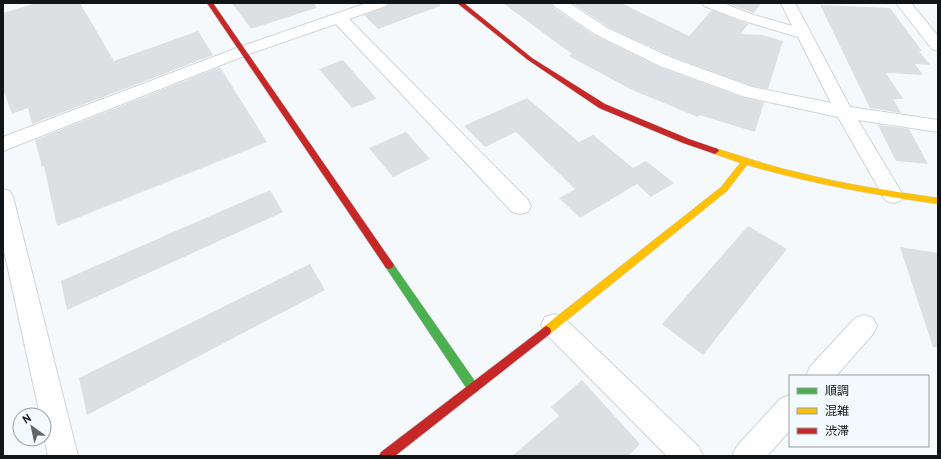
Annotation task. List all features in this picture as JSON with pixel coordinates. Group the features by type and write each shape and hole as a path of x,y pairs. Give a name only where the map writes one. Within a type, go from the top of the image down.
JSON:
{"street":[{"path":"210,3 473,388"},
{"path":"3,144 243,51 338,18 355,7 381,3"},
{"path":"460,3 530,59 602,106 686,141 745,162 808,179 893,195 938,201"},
{"path":"559,3 601,31 666,62 748,92 844,112 938,126"},
{"path":"709,3 746,17 802,34"},
{"path":"788,3 802,34 844,112 893,195"},
{"path":"903,3 938,46"},
{"path":"338,18 520,206"},
{"path":"385,456 554,325 724,189 745,162"},
{"path":"3,197 63,456"},
{"path":"554,325 688,456"},
{"path":"820,375 864,326"},
{"path":"747,456 789,410"}],"building":[{"path":"36,3 80,3 114,61 198,31 213,55 32,124 28,108 12,114 3,89 3,13"},
{"path":"232,3 315,3 316,8 251,29"},
{"path":"389,3 440,3 440,6 378,29 364,15 386,7"},
{"path":"503,3 551,3 553,7 594,35 659,67 741,97 764,102 755,132 699,115 698,117 632,90 569,56 572,54"},
{"path":"572,3 621,3 689,36 712,10 748,24 741,34 762,35 783,41 768,89 752,86 673,57 608,27"},
{"path":"727,3 761,3 754,13"},
{"path":"820,5 890,8 922,51 919,51 930,65 915,64 923,75 886,73 903,99 893,99 901,113 870,108"},
{"path":"343,60 376,99 352,108 319,69"},
{"path":"220,67 267,142 57,226 44,166 42,167 35,140"},
{"path":"527,98 579,142 593,135 633,168 646,161 674,183 651,197 637,184 580,218 559,198 575,189 516,132 485,147 464,126"},
{"path":"878,125 909,129 928,164 896,161"},
{"path":"406,132 430,159 393,177 369,148"},
{"path":"270,190 283,212 67,310 61,281"},
{"path":"748,226 787,249 703,355 662,324"},
{"path":"900,247 938,253 938,347 933,347"},
{"path":"310,264 325,290 87,415 79,378"},
{"path":"582,380 640,444 628,456 512,456 559,416 551,407"}],"traffic: fast":[{"path":"389,265 473,388"}],"traffic: slow":[{"path":"715,151 797,176 881,193 938,201"},
{"path":"546,331 724,189 745,162"}],"traffic: jam":[{"path":"210,3 389,265"},
{"path":"460,3 530,59 602,106 686,141 715,151"},
{"path":"385,456 546,331"}]}
